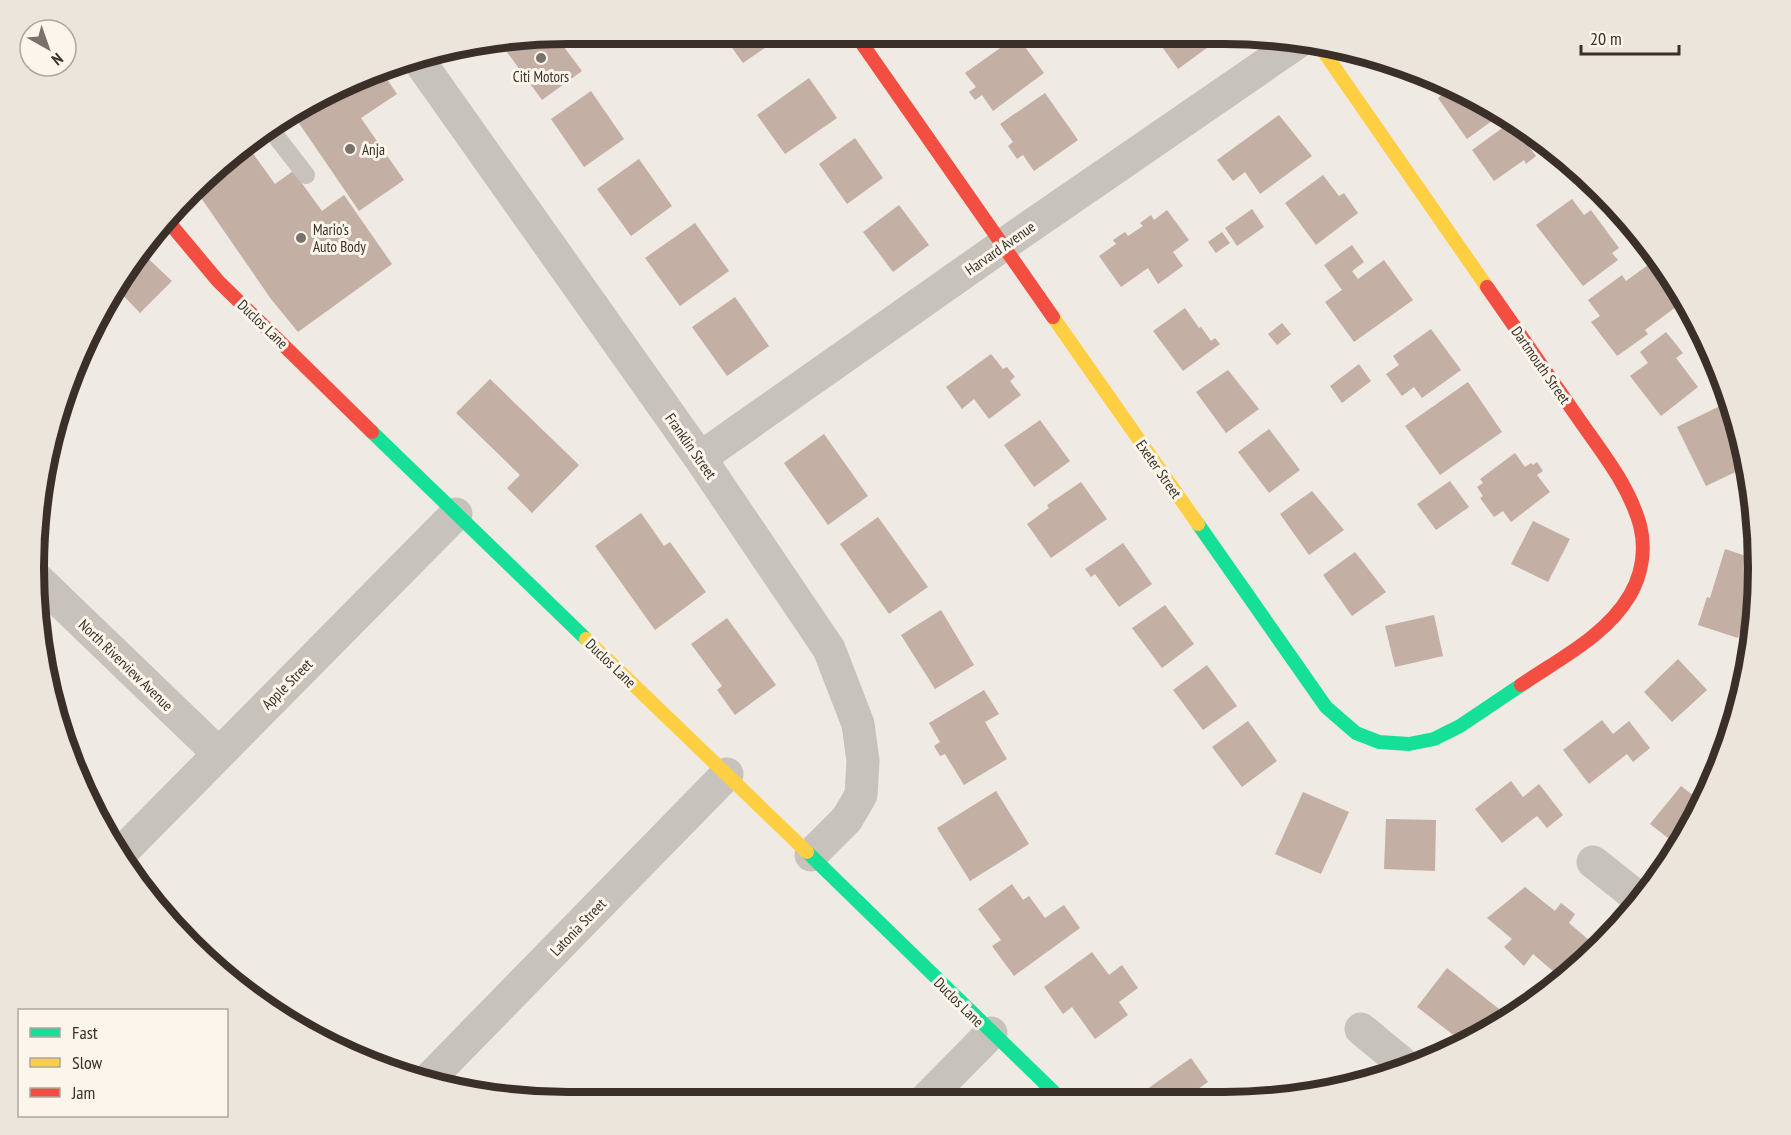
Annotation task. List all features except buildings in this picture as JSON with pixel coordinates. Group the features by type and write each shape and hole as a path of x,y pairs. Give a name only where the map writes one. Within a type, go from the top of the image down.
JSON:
{"street":[{"name":"Exeter Street","path":"862,44 1326,707 1356,733 1379,742 1409,744 1434,739 1460,726 1534,676"},
{"name":"Harvard Avenue","path":"700,458 1003,245 1290,48"},
{"name":"Dartmouth Street","path":"1325,54 1624,484 1636,510 1643,541 1642,566 1634,590 1619,613 1599,632 1534,676"},
{"name":"Franklin Street","path":"421,64 700,458 829,649 858,724 863,761 861,795 847,819 811,855"},
{"name":"Duclos Lane","path":"171,225 218,280 456,514 1054,1092"},
{"name":"Apple Street","path":"125,848 456,514"},
{"name":"North Riverview Avenue","path":"45,586 218,753"},
{"name":"Latonia Street","path":"434,1074 727,774"},
{"path":"1593,862 1633,894"},
{"path":"1361,1029 1400,1061"},
{"path":"933,1092 991,1033"}],"lane":[{"path":"273,134 306,176"}],"traffic: fast":[{"path":"372,432 586,639"},
{"path":"1198,524 1326,707 1356,733 1379,742 1409,744 1434,739 1460,726 1521,685"},
{"path":"807,852 1054,1092"}],"traffic: slow":[{"path":"1325,54 1487,287"},
{"path":"1053,317 1198,524"},
{"path":"586,639 807,852"}],"traffic: jam":[{"path":"862,44 1053,317"},
{"path":"171,225 218,281 372,432"},
{"path":"1487,287 1621,481 1635,510 1643,543 1642,561 1637,579 1620,610 1581,646 1521,685"}],"place":[{"name":"Citi Motors","path":"541,58"},
{"name":"Anja","path":"350,149"},
{"name":"Mario's Auto Body","path":"301,238"}]}
